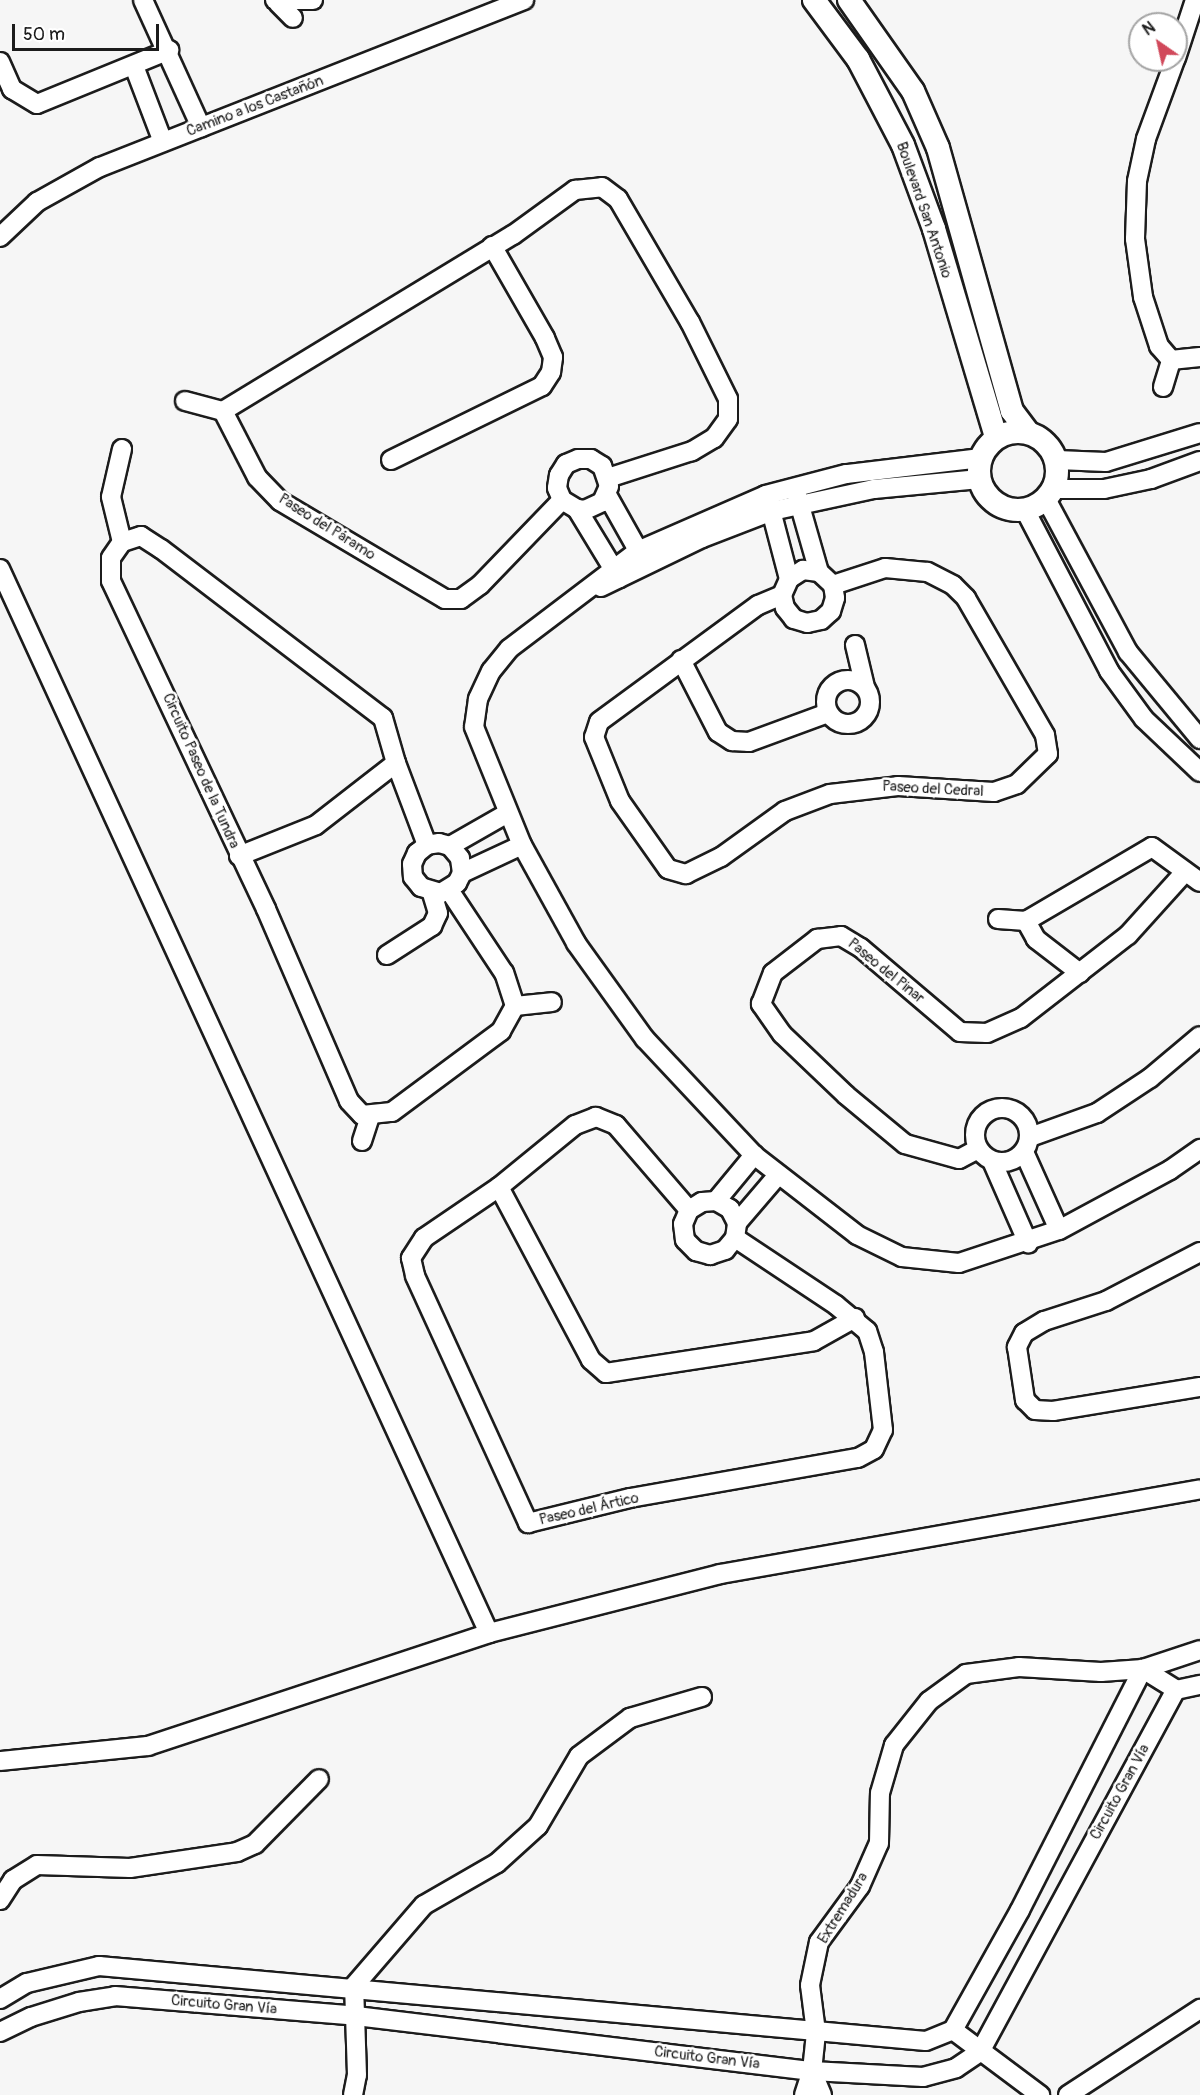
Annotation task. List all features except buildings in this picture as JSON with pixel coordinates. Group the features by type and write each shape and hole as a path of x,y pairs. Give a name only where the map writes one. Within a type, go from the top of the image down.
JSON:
{"street":[{"path":"144,0 169,50 201,127"},
{"path":"277,1 313,0"},
{"name":"Camino a los Castañón","path":"0,237 38,202 100,167 524,0"},
{"name":"Boulevard San Antonio","path":"814,0 858,59 903,145 934,229 996,437"},
{"name":"Boulevard San Antonio","path":"849,0 913,91 938,148 1012,411 1028,432 1045,443 1057,460"},
{"path":"1188,22 1195,0"},
{"path":"277,1 292,18"},
{"path":"0,62 12,89 37,104 169,50"},
{"path":"134,66 163,142"},
{"path":"1171,72 1146,139 1137,181 1135,239 1143,297 1159,346 1171,360"},
{"name":"Paseo del Páramo","path":"602,187 618,199 690,322 728,399 728,419 714,438 692,451 607,486 594,507 569,505 480,585 461,599 445,599 280,501 257,477 223,411 492,246 575,190 602,187"},
{"path":"391,460 542,386 551,372 553,357 545,338 492,246"},
{"path":"1171,360 1200,357"},
{"path":"1163,387 1171,360"},
{"path":"185,401 223,411"},
{"path":"1028,432 1012,431 996,437 980,468 988,496 1006,508 1025,510 1050,494 1104,489 1151,479 1200,461"},
{"path":"1200,434 1106,462 1057,460 1050,494 1128,652 1200,740"},
{"path":"122,449 111,496 122,542 141,536 161,549 253,622 384,718 396,763 427,845"},
{"path":"617,574 557,488 559,475 566,464 578,459 591,459 602,466 607,486 642,558"},
{"path":"980,468 846,474 797,495 769,503 642,558 583,595 509,649 491,670 478,699 474,727 506,814 576,944 645,1039 754,1155 857,1235 902,1257 959,1263 1028,1243 1059,1230 1170,1170 1200,1149"},
{"path":"769,503 786,587 785,608 794,619 807,623 820,620 831,611 836,598 833,585 819,572 797,495"},
{"path":"1025,510 1109,672 1144,719 1200,772"},
{"name":"Circuito Paseo de la Tundra","path":"122,542 111,558 111,581 266,909 348,1101 363,1115 370,1116"},
{"name":"Paseo del Cedral","path":"819,572 803,570 786,587 681,660 599,722 594,737 620,801 653,854 668,869 686,874 695,870 722,857 785,811 830,794 898,786 994,792 1017,784 1048,753 1046,735 966,598 953,585 927,572 885,568 833,585"},
{"path":"0,569 489,1633"},
{"path":"855,645 870,701 866,715 854,724 839,723 828,713 825,697 835,683 851,679 865,687"},
{"path":"681,660 718,732 732,741 749,742 828,713"},
{"path":"239,856 316,825 396,763"},
{"path":"362,1141 370,1116 392,1112 501,1031 515,1006 504,973 441,891 420,887 413,877 412,864 417,853 427,845 450,846 506,814"},
{"path":"387,955 432,926 438,913 441,891 462,873 522,845"},
{"path":"450,846 460,858 462,873"},
{"name":"Paseo del Pinar","path":"978,1149 959,1159 905,1143 846,1095 782,1034 761,1004 773,973 817,939 841,936 861,948 960,1032 987,1033 1021,1018 1128,935 1193,877 1152,846 1026,921"},
{"path":"998,919 1026,921 1036,939 1080,973"},
{"path":"515,1006 552,1002"},
{"path":"992,1161 1010,1162 1027,1145 1097,1113 1150,1078 1200,1036"},
{"path":"1028,1243 992,1161 978,1149 975,1134 979,1120 990,1110 1004,1107 1018,1112 1028,1123 1027,1145 1059,1230"},
{"name":"Paseo del Ártico","path":"689,1210 616,1125 597,1117 575,1125 499,1187 424,1238 411,1258 415,1276 528,1523 630,1498 858,1458 874,1449 883,1430 874,1352 867,1331 855,1318 736,1231 730,1209 716,1201"},
{"path":"754,1155 716,1201 702,1202 689,1210 683,1224 685,1240 696,1251 710,1255 725,1250 736,1231 778,1175"},
{"path":"499,1187 591,1360 606,1373 814,1341 855,1318"},
{"path":"1200,1252 1106,1301 1044,1322 1024,1333 1017,1347 1025,1401 1035,1410 1053,1412 1200,1387"},
{"path":"0,1761 148,1746 489,1633 720,1574 1200,1490"},
{"path":"1040,2095 953,2030 1020,1910 1143,1669 1200,1650"},
{"name":"Extremadura","path":"812,2071 816,2032 810,1985 819,1942 860,1886 879,1843 880,1793 894,1744 929,1701 966,1674 1019,1667 1101,1672 1143,1669"},
{"path":"1143,1669 1176,1690 1200,1684"},
{"name":"Circuito Gran Vía","path":"0,2032 31,2017 79,2002 115,1996 356,2016 812,2071 922,2077 956,2068 980,2052 1176,1690"},
{"path":"353,2095 357,2075 354,1986 424,1905 497,1863 538,1826 579,1756 630,1718 702,1697"},
{"path":"0,1900 13,1880 37,1865 130,1868 237,1852 255,1844 318,1779"},
{"path":"1020,1910 1048,1923"},
{"name":"Circuito Gran Vía","path":"0,1999 27,1983 99,1966 354,1986 926,2042 953,2030"},
{"path":"1068,2095 1200,2009"},
{"path":"804,2095 812,2071"},
{"path":"812,2071 822,2095"}]}
